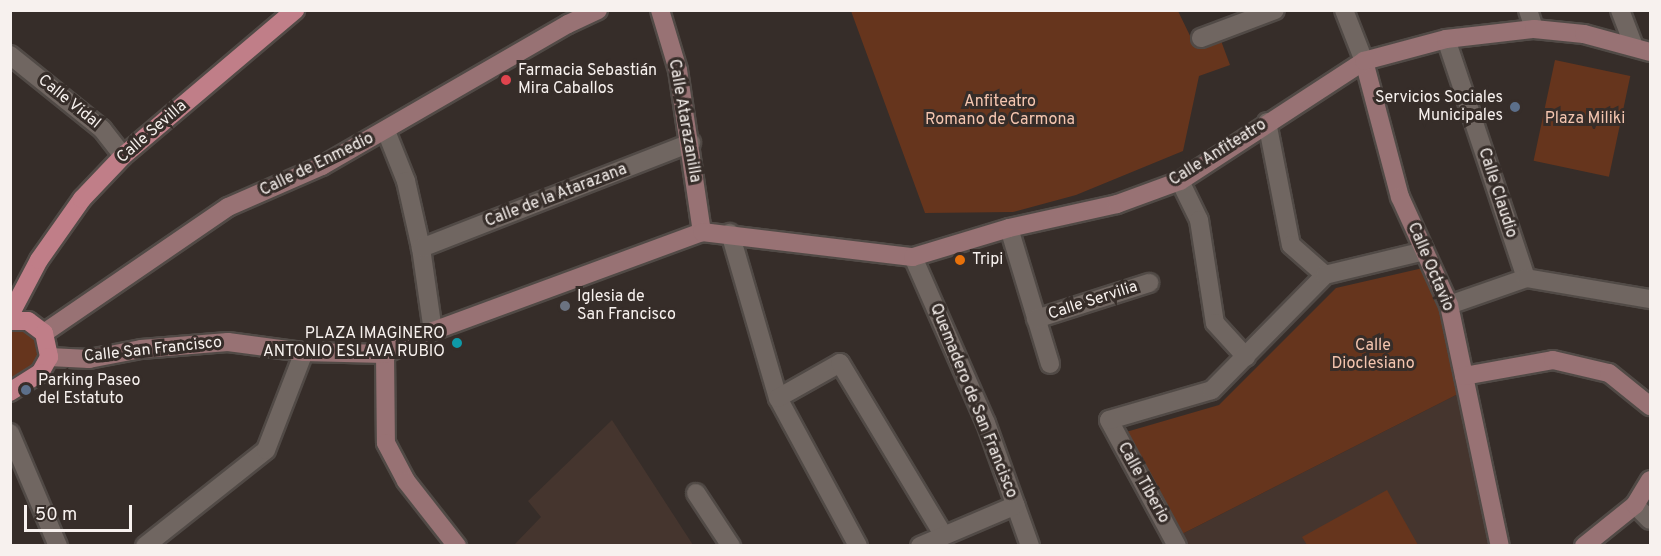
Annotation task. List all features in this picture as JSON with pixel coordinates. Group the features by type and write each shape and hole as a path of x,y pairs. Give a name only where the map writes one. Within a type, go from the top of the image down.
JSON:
{"main road":[{"name":"Calle Sevilla","path":"10,315 31,273 82,199 123,156 295,10"},
{"path":"10,392 40,373 49,357 44,333 19,321 26,306 31,273"}],"street":[{"name":"Calle de Enmedio","path":"44,333 228,207 322,166 568,24 598,10"},
{"name":"Calle Atarazanilla","path":"660,10 678,70 691,143 702,232"},
{"path":"1201,38 1275,10"},
{"path":"1344,10 1364,61"},
{"path":"1528,10 1534,29"},
{"path":"1620,10 1633,45"},
{"name":"Calle Anfiteatro","path":"702,232 730,233 913,257 1009,228 1117,204 1180,181 1267,122 1364,61 1446,39 1534,29 1633,45 1650,52"},
{"name":"Calle Claudio","path":"1446,39 1526,278"},
{"name":"Calle Vidal","path":"10,55 102,129 123,156"},
{"name":"Calle Octavio","path":"1364,61 1400,197 1449,305 1500,546"},
{"path":"1267,122 1291,245 1325,275"},
{"path":"386,131 406,181 421,248 433,331"},
{"name":"Calle de la Atarazana","path":"421,248 691,143"},
{"path":"1180,181 1199,220 1215,323 1246,357 1325,275 1424,251"},
{"name":"Calle Servilia","path":"1009,228 1050,364"},
{"name":"Calle San Francisco","path":"49,357 88,359 141,349 228,342 304,352 385,354 433,331 702,232"},
{"path":"730,233 778,398 858,546"},
{"name":"Quemadero de San Francisco","path":"913,257 986,423 1030,546"},
{"path":"1449,305 1526,278 1650,298"},
{"name":"Calle Servilia","path":"1036,319 1149,283"},
{"path":"146,545 266,450 304,352"},
{"path":"385,354 386,443 406,481 457,546"},
{"name":"Calle Tiberio","path":"1178,546 1109,420 1212,390 1246,357"},
{"path":"1464,376 1552,360 1609,373 1650,406"},
{"path":"778,398 840,363 942,533"},
{"path":"10,433 58,546"},
{"path":"1584,546 1635,505 1650,480"},
{"path":"696,493 732,546"},
{"path":"920,546 942,533 1016,505"},
{"path":"1635,505 1650,520"}],"shaded area":[{"path":"1458,394 1489,545 1189,546 1182,534"},
{"path":"612,420 693,545 514,545 541,517 528,501"}],"green space":[{"name":"Anfiteatro Romano de Carmona","path":"851,11 1178,11 1195,46 1220,38 1230,65 1199,76 1183,151 1076,195 1013,212 925,213"},
{"name":"Plaza Miliki","path":"1555,60 1630,76 1609,177 1534,161"},
{"name":"Calle Dioclesiano","path":"1423,268 1443,320 1458,394 1182,534 1126,432 1219,405 1336,288"},
{"path":"18,326 37,335 42,356 34,368 11,384 11,327"},
{"path":"1387,490 1418,545 1307,545 1302,537"}],"place":[{"name":"Farmacia Sebastián Mira Caballos","path":"506,80"},
{"name":"Servicios Sociales Municipales","path":"1515,107"},
{"name":"Tripi","path":"960,260"},
{"name":"Iglesia de San Francisco","path":"565,306"},
{"name":"PLAZA IMAGINERO ANTONIO ESLAVA RUBIO","path":"457,343"},
{"name":"Parking Paseo del Estatuto","path":"26,390"}]}
